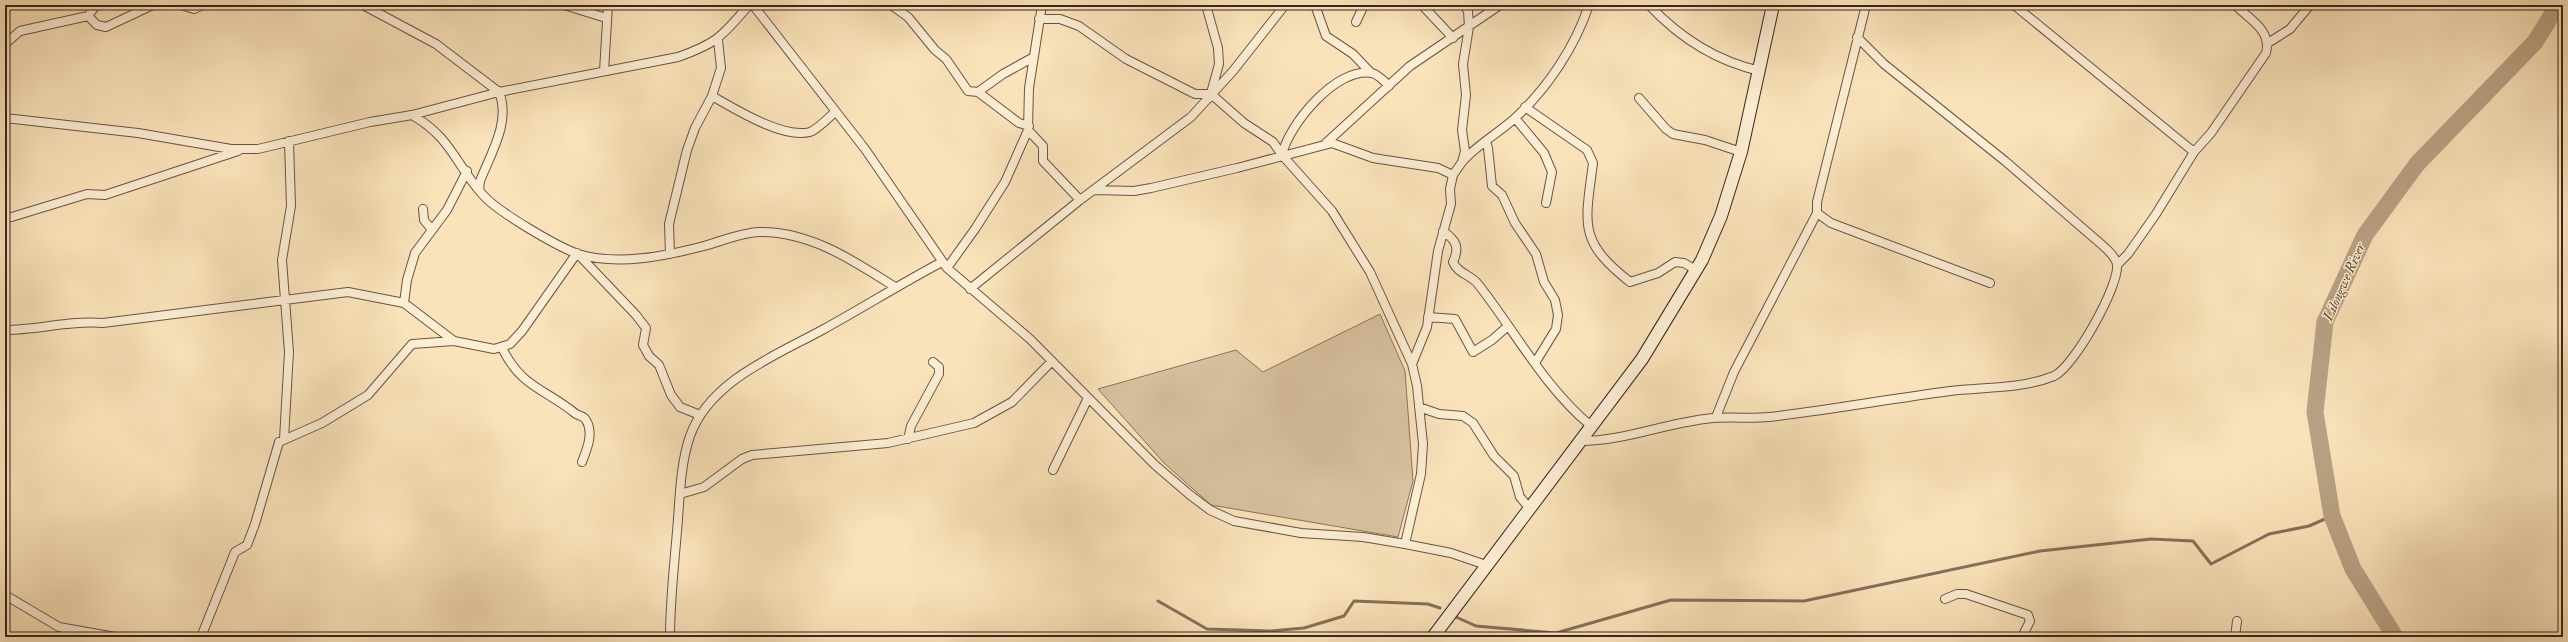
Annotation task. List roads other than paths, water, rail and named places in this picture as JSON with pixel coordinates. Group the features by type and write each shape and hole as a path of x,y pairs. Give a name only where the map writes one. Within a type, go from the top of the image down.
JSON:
{"main road":[{"path":"1433,637 1486,565 1530,509 1590,426 1642,359 1696,270 1721,216 1741,152 1760,71 1773,5"}],"street":[{"path":"5,44 20,31 88,16 96,5"},
{"path":"88,16 97,25 106,27 153,5"},
{"path":"181,5 194,9 203,5"},
{"path":"564,5 606,18"},
{"path":"604,71 606,18 608,5"},
{"path":"5,118 138,133 243,150 258,149 412,115 499,92 678,57 705,48 718,40 749,5"},
{"path":"753,5 834,112 865,149 945,265 1052,361 1155,465 1190,495 1210,510 1234,521 1301,533 1362,537 1405,544 1451,553 1486,565"},
{"path":"891,5 908,17 935,50 946,59 968,91 978,92 1019,123 1028,128 1043,146 1043,161 1080,200"},
{"path":"670,637 670,590 680,494 688,441 700,416 741,374 768,357 823,329 895,287 945,265 975,229 1005,182 1028,128 1029,88 1032,58 1042,5"},
{"path":"1206,5 1218,48 1219,64 1211,94"},
{"path":"970,289 1080,200 1192,117 1233,71 1285,5"},
{"path":"1316,5 1326,36 1353,54 1371,73 1380,77 1389,86"},
{"path":"1356,22 1364,5"},
{"path":"1422,5 1453,38"},
{"path":"1094,190 1127,191 1151,188 1237,168 1326,143 1335,137 1351,119 1410,66 1500,5"},
{"path":"1412,364 1427,327 1438,251 1451,204 1450,189 1453,175 1462,162 1515,118 1525,107 1564,56 1583,23 1589,5"},
{"path":"1649,5 1686,37 1712,55 1740,66 1760,71"},
{"path":"1716,417 1734,372 1818,213 1816,202 1866,5"},
{"path":"2014,5 2194,152"},
{"path":"2235,5 2260,26 2268,43"},
{"path":"1580,441 1602,441 1716,417 1766,417 1797,414 1921,395 2015,386 2052,376 2066,368 2081,348 2105,303 2117,265 2128,254 2156,214 2194,152 2211,133 2258,66 2268,43 2290,29 2310,5"},
{"path":"366,6 436,44 499,92 503,103 504,116 480,181 480,190"},
{"path":"1462,162 1465,151 1462,119 1466,96 1463,64 1469,27 1467,7"},
{"path":"1039,19 1060,19 1079,26 1126,59 1195,94 1211,94 1244,123 1273,142 1282,155 1332,211 1370,272 1412,364 1423,444 1421,474 1405,544"},
{"path":"1857,37 1884,64 2005,161 2101,244 2117,265"},
{"path":"670,254 669,224 687,150 695,128 712,96 721,68 718,40"},
{"path":"978,92 1003,74 1032,58"},
{"path":"1282,155 1284,145 1292,129 1314,103 1340,81 1354,75 1371,73"},
{"path":"712,96 748,116 791,132 811,132 834,112"},
{"path":"1639,98 1666,129 1673,134 1705,140 1741,152"},
{"path":"1525,107 1587,150 1591,156 1593,163 1587,212 1588,229 1592,242 1611,267 1630,282 1658,273 1675,262 1684,263 1696,270"},
{"path":"412,115 431,126 448,144 480,190 499,209 577,253 597,258 617,259 670,254 747,233 782,234 841,253 895,287"},
{"path":"1515,118 1544,153 1552,172 1546,203"},
{"path":"284,439 289,352 287,309 284,299 282,260 291,206 289,141"},
{"path":"1486,142 1492,186 1502,195 1515,223 1536,254 1544,282 1555,300 1558,315 1556,329 1535,363"},
{"path":"1326,143 1339,144 1373,158 1438,168 1453,175"},
{"path":"5,219 87,194 105,195 243,150"},
{"path":"404,303 406,280 415,253 447,210 467,171"},
{"path":"423,209 424,220 432,230"},
{"path":"1818,213 1831,223 1990,283"},
{"path":"1443,231 1457,244 1457,250 1453,262 1455,267 1477,283 1565,403 1590,426"},
{"path":"201,637 235,552 247,545 255,524 279,442 322,423 368,395 412,344 454,341 478,347 502,348 520,335 577,253"},
{"path":"577,253 636,315 646,328 643,345 649,356 659,365 671,395 680,407 700,416"},
{"path":"5,330 26,330 75,322 103,323 348,292 404,303 454,341"},
{"path":"1428,317 1455,319 1473,352 1492,340 1508,326"},
{"path":"502,348 518,375 533,386 566,404 586,420 589,430 588,446 582,462"},
{"path":"680,494 704,487 742,460 752,455 832,449 908,439 974,423 995,413 1012,402 1052,361"},
{"path":"908,439 911,426 939,374 938,367 933,362"},
{"path":"1053,470 1088,398"},
{"path":"1419,407 1439,414 1463,416 1473,423 1494,456 1514,476 1520,497 1530,509"},
{"path":"1945,599 1957,594 1966,594 2028,615 2030,621 2022,637"},
{"path":"5,595 67,630 83,630 116,637"},
{"path":"2235,637 2236,621"},
{"path":"62,637 67,630"}],"waterway":[{"name":"Lilongwe River","path":"2395,637 2353,569 2332,516 2315,412 2325,322 2365,235 2417,164 2535,42 2558,5"},
{"path":"1456,617 1476,626 1556,633 1671,600 1804,601 2040,551 2151,539 2193,541 2211,564 2269,534 2309,526 2332,516"},
{"path":"1158,601 1207,629 1271,631 1304,628 1344,616 1354,601 1428,604 1440,608"}]}
